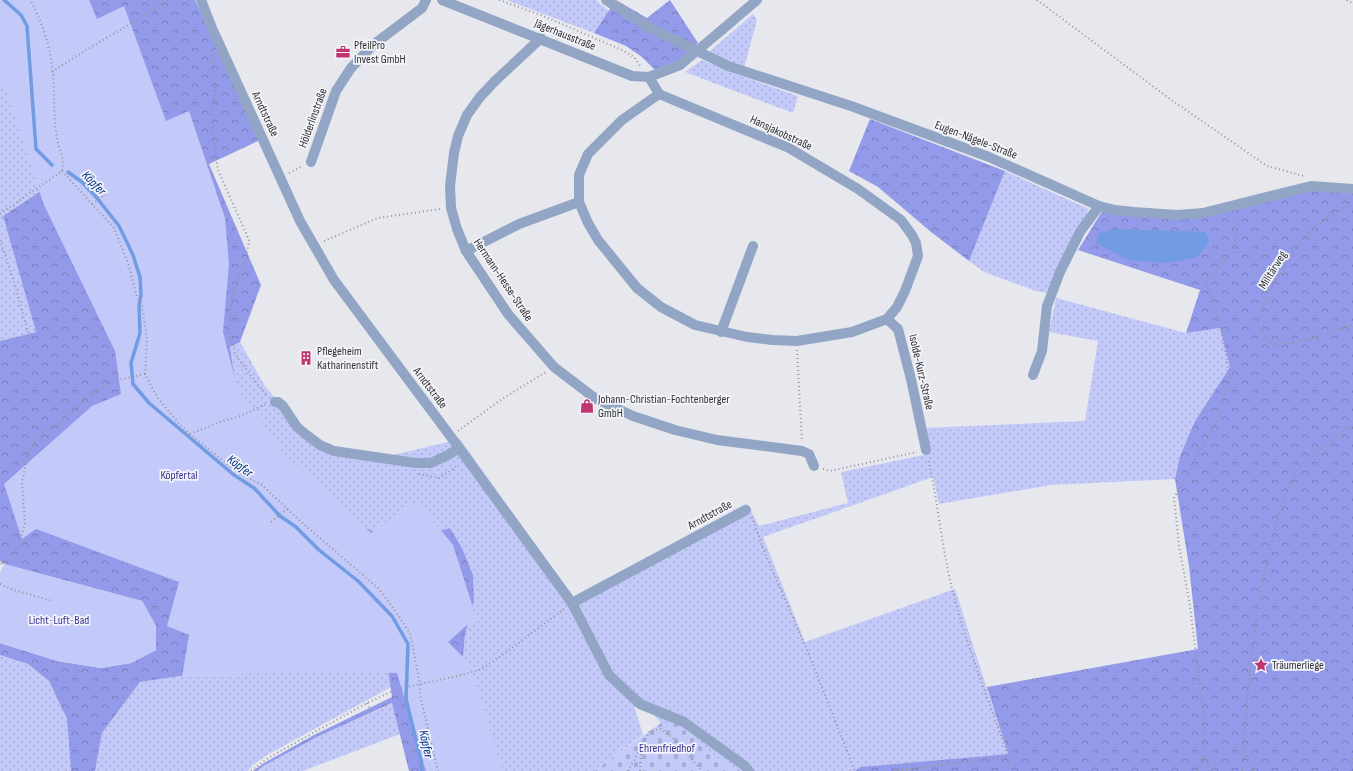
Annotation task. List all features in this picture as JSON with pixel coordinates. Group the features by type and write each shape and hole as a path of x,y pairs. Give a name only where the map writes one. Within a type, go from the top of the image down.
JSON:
{"street":[{"name":"Arndtstraße","path":"201,0 212,28 300,222 334,280 572,603 746,510"},
{"name":"Hölderlinstraße","path":"311,162 336,91 351,68 373,45 422,8 426,0"},
{"name":"Jägerhausstraße","path":"442,0 541,38 621,72 632,76 649,77 680,65 758,0"},
{"name":"Eugen-Nägele-Straße","path":"606,0 650,28 728,66 851,106 989,157 1099,206 1115,210 1177,215 1203,213 1311,186 1351,189"},
{"name":"Hermann-Hesse-Straße","path":"541,38 480,97 467,115 458,136 454,153 450,186 451,208 457,229 466,251 508,314 554,367 596,399 633,416 675,430 717,440 802,451"},
{"path":"649,77 659,94 622,120 588,154 579,175 579,202 588,223 598,240 637,288 661,307 696,325 721,332 772,340 797,341 852,332 888,319"},
{"name":"Hansjakobstraße","path":"659,94 789,148 858,189 901,220 916,243 918,256 905,291 897,307 888,319"},
{"path":"466,251 519,224 579,202"},
{"path":"1033,376 1042,351 1047,306 1060,272 1080,232 1099,206"},
{"path":"721,332 753,246"},
{"name":"Isolde-Kurz-Straße","path":"888,319 898,329 911,379 926,450"},
{"path":"274,402 283,406 297,427 308,436 320,445 334,451 431,463 459,448"},
{"path":"802,451 809,454 814,466"},
{"path":"572,603 609,675 640,704 684,722 745,766 749,771"}],"path":[{"path":"30,0 41,20 45,32 52,72 57,140 63,157 62,171 94,203 114,228 142,305 147,340 145,374 157,397 180,425 190,434 237,472 262,485 287,509 378,588 391,605 410,633 420,684 420,695 438,771"},
{"path":"52,72 78,54 132,23 168,0"},
{"path":"498,0 541,15 622,50 634,57 649,77"},
{"path":"1037,0 1170,100 1267,166 1312,178 1311,186"},
{"path":"1347,0 1353,4"},
{"path":"212,51 215,88 212,130 218,170 249,240 246,260 232,296 229,332 238,359 268,397 274,402"},
{"path":"280,177 311,162"},
{"path":"0,214 62,171"},
{"name":"Militärweg","path":"1351,189 1349,204 1314,227 1298,246 1267,294 1257,325 1272,345 1299,342 1353,325"},
{"path":"94,203 106,194"},
{"path":"1198,771 1204,756 1205,726 1190,606 1179,546 1174,498 1218,418 1230,378 1221,329 1206,281 1234,251 1238,221 1234,206"},
{"path":"314,246 378,218 451,208"},
{"path":"0,240 15,285 30,340"},
{"path":"797,341 802,451"},
{"path":"451,437 502,399 554,367"},
{"path":"1,564 15,551 19,544 25,524 22,483 28,454 35,442 44,433 72,413 94,392 113,381 145,374"},
{"path":"190,434 240,416 259,406 274,402"},
{"path":"1242,771 1249,680 1259,596 1280,508 1293,477 1303,462 1348,429 1353,427"},
{"path":"830,471 926,450 935,488 954,600 977,672 1003,741 1010,771"},
{"path":"271,522 287,509"},
{"path":"746,510 751,515 764,551 808,652 855,771"},
{"path":"0,584 14,590 52,601"},
{"path":"251,771 268,758 367,703 397,689 458,676 482,669 572,603"},
{"path":"367,703 372,712"},
{"path":"628,771 650,731 661,729 673,738 702,771"},
{"path":"1243,747 1253,771"},
{"path":"640,771 641,748"},
{"path":"1204,756 1212,771"},
{"path":"894,771 1007,757"},
{"path":"1350,771 1353,758"}],"green space":[{"name":"Köpfertal","path":"0,0 195,0 260,140 209,164 261,285 240,342 230,347 239,396 251,432 358,525 387,537 433,533 450,528 462,548 473,575 474,600 465,635 459,700 488,771 409,771 392,703 317,737 265,765 257,771 253,771 264,763 314,735 392,697 388,669 207,672 140,682 102,733 95,771 71,771 67,719 49,681 28,664 0,655 0,643 57,661 101,668 131,663 156,650 156,626 142,601 4,564 0,561 0,341 36,332 3,216 53,183"},
{"name":"Köpfertal","path":"0,0 89,0 97,19 124,6 166,121 189,111 225,218 229,264 223,332 237,387 285,454 371,533 417,501 453,545 476,617 448,642 470,664 503,771 426,771 397,673 322,671 182,677 189,635 167,626 179,582 36,529 22,539 4,484 92,406 121,394 115,351 44,205 6,91 0,80"},
{"path":"507,0 596,0 609,11 594,33"},
{"path":"616,0 647,18 670,0 698,43 679,60 655,70 642,57 626,46 594,33"},
{"path":"753,14 757,20 744,68 708,53"},
{"path":"0,40 53,183 3,216 36,332 0,341"},
{"path":"702,60 730,72 798,96 793,113 685,72"},
{"path":"870,119 1005,171 969,261 931,232 878,187 849,171"},
{"path":"1005,171 1089,209 1046,293 1036,291 984,272 969,261"},
{"path":"1298,189 1353,190 1353,771 855,771 860,767 1008,754 987,687 1198,649 1189,566 1175,479 1180,456 1195,421 1230,367 1220,328 1186,333 1200,290 1078,250 1106,205 1174,213"},
{"path":"1056,298 1186,333 1220,328 1230,367 1195,421 1180,456 1175,479 1051,485 939,504 933,477 763,537 805,642 955,589 1008,754 860,767 855,771 732,771 678,724 661,723 646,706 631,695 643,735 594,771 488,771 459,700 465,635 474,600 473,575 462,548 450,528 433,533 386,537 358,525 251,432 239,396 230,347 240,342 265,386 294,420 325,448 377,459 460,439 573,597 747,503 759,526 848,503 841,472 929,454 923,428 1085,421 1098,341 1049,332"},
{"name":"Licht-Luft-Bad","path":"4,564 142,601 156,626 156,650 131,663 101,668 57,661 0,643 0,573"},
{"path":"0,655 28,664 49,681 67,719 71,771 0,771"},
{"path":"388,668 391,687 267,755 253,765 248,771 95,771 102,733 140,682 207,672"},
{"path":"393,703 400,734 303,771 258,771 264,765 317,737"},
{"name":"Ehrenfriedhof","path":"661,723 678,723 732,771 594,771"}],"shaded area":[{"path":"1113,229 1206,232 1209,243 1196,258 1165,263 1129,260 1096,243 1098,234"}],"waterway":[{"name":"Köpfer","path":"4,0 21,15 27,26 36,149 52,165"},
{"name":"Köpfer","path":"68,172 82,182 119,226 133,255 140,277 140,333 131,363 133,384 149,403 234,475 254,488 280,516 296,527 319,550 358,581 392,616 408,644 406,699 422,771"}],"place":[{"name":"PfeilPro Invest GmbH","path":"343,52"},
{"name":"Pflegeheim Katharinenstift","path":"306,358"},
{"name":"Johann-Christian-Fochtenberger GmbH","path":"587,406"},
{"name":"Träumerliege","path":"1261,665"}]}
